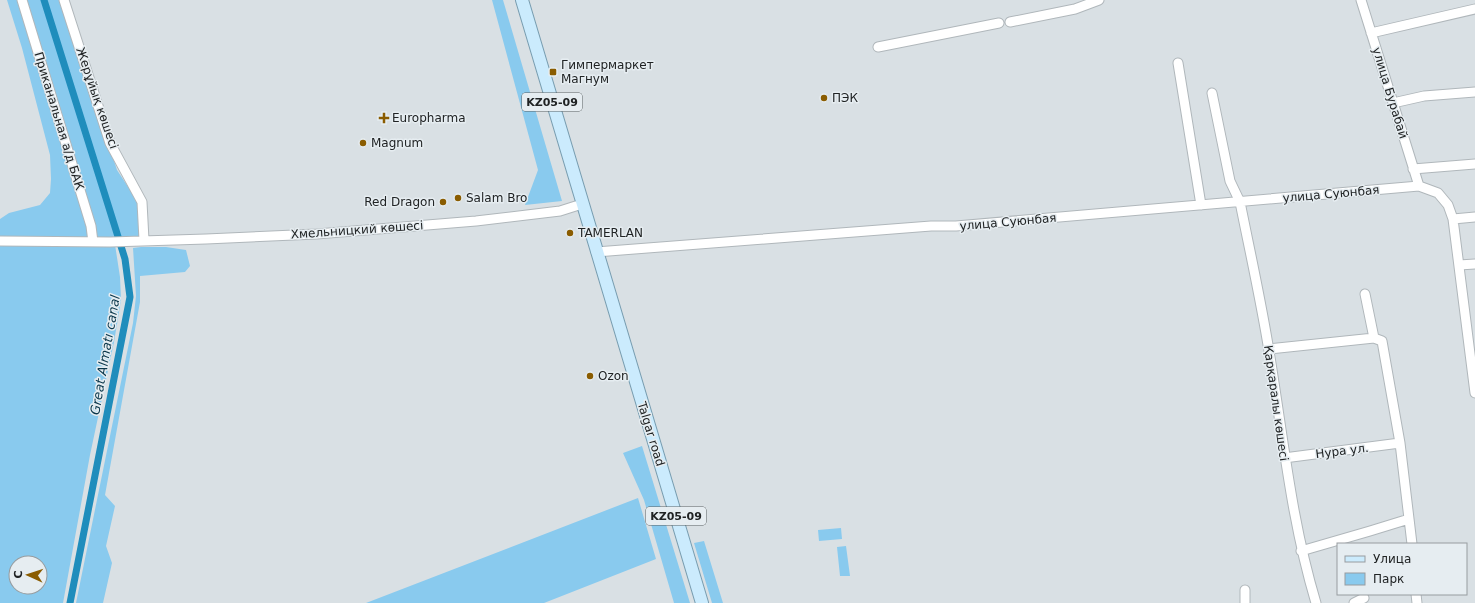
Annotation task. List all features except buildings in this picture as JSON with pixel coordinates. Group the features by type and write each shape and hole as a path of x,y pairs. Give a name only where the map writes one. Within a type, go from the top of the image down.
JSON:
{"main road":[{"name":"KZ05-09","path":"522,0 702,603"}],"street":[{"name":"Приканальная а/д БАК","path":"22,0 91,226 93,242"},
{"name":"Жерұйық көшесі","path":"64,0 110,143 142,202 144,240"},
{"path":"1010,22 1075,9 1099,0"},
{"name":"улица Бурабай","path":"1361,0 1419,186"},
{"path":"1371,34 1475,9"},
{"path":"878,47 999,23"},
{"path":"1178,63 1201,206"},
{"path":"1392,102 1424,96 1475,92"},
{"name":"Қарқаралы көшесі","path":"1212,93 1230,180 1240,202 1269,349 1284,458 1301,551 1316,603"},
{"path":"1413,169 1475,164"},
{"path":"1419,186 1438,193 1448,206 1453,219 1465,315 1473,358 1475,393"},
{"name":"улица Суюнбая","path":"596,252 931,226 964,226 1419,186"},
{"name":"Хмельницкий көшесі","path":"93,242 206,240 324,234 476,221 545,213 560,211 582,204"},
{"path":"1453,219 1475,217"},
{"path":"0,240 93,242"},
{"path":"1459,265 1475,264"},
{"path":"1365,294 1374,338"},
{"path":"1465,315 1475,314"},
{"path":"1269,349 1374,338 1382,340 1400,443 1412,543"},
{"name":"Нура ул.","path":"1284,458 1400,443"},
{"path":"1301,551 1409,519"},
{"path":"1245,590 1245,603"},
{"path":"1354,603 1364,598"}],"green space":[{"path":"7,0 62,0 117,170 136,199 141,213 140,237 114,238 120,277 121,300 114,342 90,455 63,603 0,603 0,219 9,213 40,205 50,193 50,155 22,48"},
{"path":"492,0 503,0 562,201 525,205 538,170"},
{"path":"166,247 186,250 190,266 185,272 140,276 140,302 105,495 115,506 106,546 112,563 103,603 76,603 133,323 136,296 133,248"},
{"path":"642,446 690,603 674,603 644,500 623,453"},
{"path":"638,498 656,559 544,603 366,603"},
{"path":"841,528 842,539 819,541 818,530"},
{"path":"704,541 723,603 712,603 694,543"},
{"path":"846,546 850,576 840,576 837,547"}],"waterway":[{"name":"Great Almatı canal","path":"44,0 125,259 130,297 70,603"}],"place":[{"name":"Гимпермаркет Магнум","path":"553,72"},
{"name":"ПЭК","path":"824,98"},
{"name":"Europharma","path":"384,118"},
{"name":"Magnum","path":"363,143"},
{"name":"Salam Bro","path":"458,198"},
{"name":"Red Dragon","path":"443,202"},
{"name":"TAMERLAN","path":"570,233"},
{"name":"Ozon","path":"590,376"}]}
